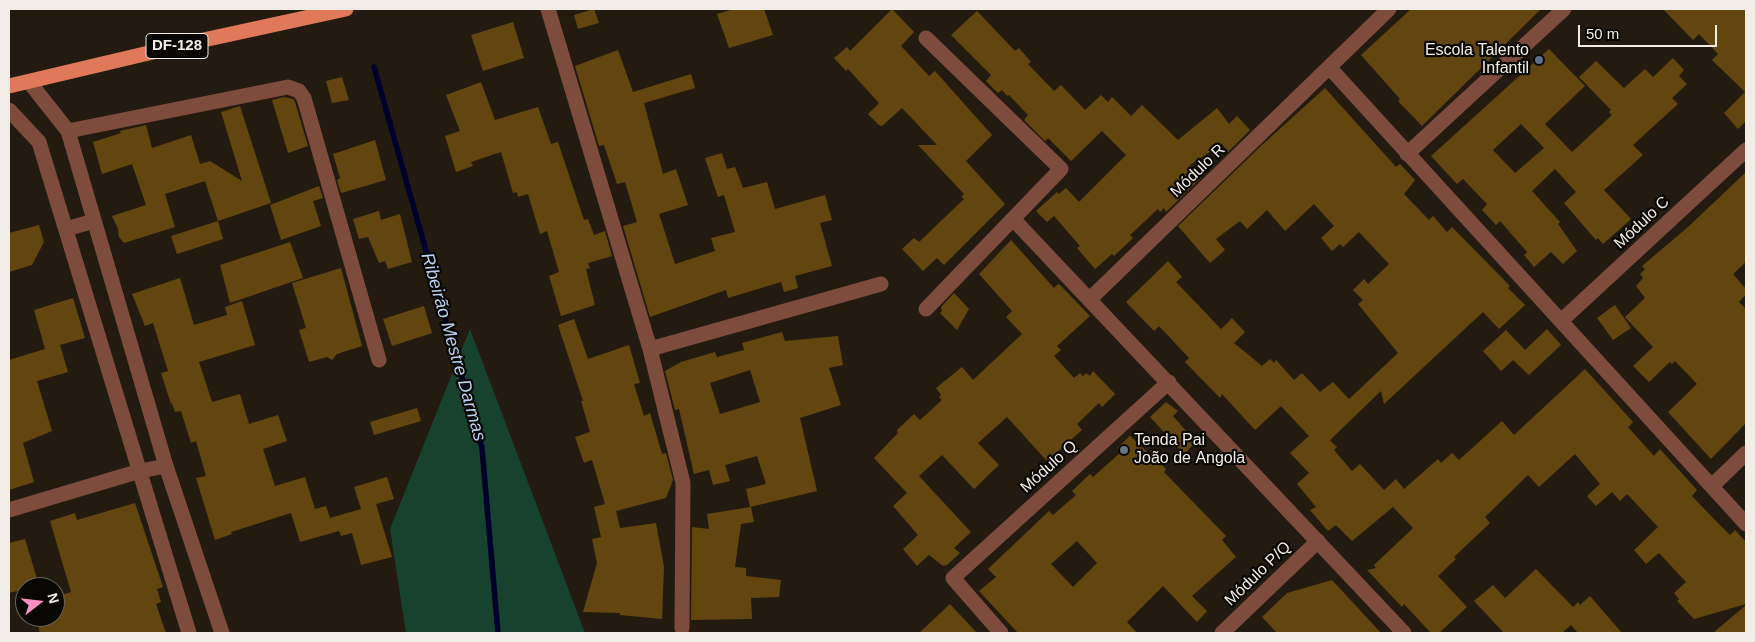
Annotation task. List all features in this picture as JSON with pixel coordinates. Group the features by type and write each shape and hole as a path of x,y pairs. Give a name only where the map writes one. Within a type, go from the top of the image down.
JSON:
{"main road":[{"name":"DF-128","path":"10,82 30,82 208,39 346,9"}],"street":[{"path":"548,9 650,349 683,484 682,628"},
{"name":"Módulo R","path":"1090,300 1389,9"},
{"path":"1407,154 1564,9"},
{"path":"926,38 1061,169 1014,220 926,309"},
{"path":"1329,67 1746,524"},
{"path":"30,82 68,131 166,466 222,633"},
{"path":"68,131 288,87 298,91 304,98 379,360"},
{"path":"9,110 39,142 189,633"},
{"name":"Módulo C","path":"1561,321 1746,150"},
{"path":"1014,220 1404,633"},
{"path":"66,229 94,221"},
{"path":"650,349 881,284"},
{"name":"Módulo Q","path":"1000,633 953,578 1169,382"},
{"path":"1712,486 1746,453"},
{"path":"9,510 140,471 166,466"},
{"name":"Módulo P/Q","path":"1222,633 1318,541"}],"green space":[{"path":"470,329 585,633 406,633 390,529"}],"building":[{"path":"594,9 599,23 578,29 574,15"},
{"path":"734,9 764,9 773,35 729,48 717,14"},
{"path":"892,9 914,32 901,46 929,76 935,71 992,135 966,161 1005,204 944,265 937,258 923,271 902,249 914,238 919,242 964,199 961,197 964,194 918,145 937,145 902,108 882,126 879,125 868,114 879,103 848,69 846,71 834,58 847,47 850,51"},
{"path":"1411,9 1541,9 1422,126 1398,101 1400,99 1361,55"},
{"path":"1663,9 1746,9 1746,121 1738,129 1724,113 1745,92 1712,60 1718,54 1699,34 1693,40"},
{"path":"977,11 1015,51 1019,48 1031,62 1028,64 1054,91 1061,85 1085,110 1101,95 1108,102 1112,97 1131,116 1142,105 1178,140 1217,108 1229,124 1237,116 1250,130 1228,152 1222,144 1190,165 1201,178 1166,212 1164,208 1160,212 1158,209 1130,235 1133,238 1114,256 1112,254 1095,269 1077,248 1080,246 1054,216 1047,222 1036,211 1057,192 1059,194 1066,188 1079,202 1126,155 1102,131 1071,161 1048,138 1045,141 1024,120 1028,115 1009,95 1007,96 1002,90 998,93 986,81 991,75 951,35"},
{"path":"513,22 524,58 483,71 471,35"},
{"path":"1549,49 1585,86 1545,124 1572,152 1612,115 1609,112 1611,110 1579,77 1596,61 1624,88 1645,69 1653,77 1673,58 1684,70 1679,76 1687,84 1672,98 1678,104 1633,145 1643,155 1604,190 1631,219 1603,244 1598,238 1596,240 1564,203 1576,192 1555,169 1532,191 1560,222 1558,224 1577,251 1563,264 1551,252 1534,267 1524,255 1527,252 1500,221 1496,225 1482,210 1487,204 1463,179 1457,184 1431,156","holes":["1521,124 1544,148 1515,173 1493,150"]},
{"path":"618,50 633,92 691,74 695,88 644,103 663,174 676,169 688,205 659,214 675,264 715,251 711,238 735,232 724,195 718,197 705,158 722,153 727,169 735,167 743,188 767,182 775,209 825,195 832,220 820,223 832,266 795,276 798,288 784,292 781,282 728,298 726,290 650,317 623,226 637,222 625,182 617,184 604,145 599,146 575,66"},
{"path":"342,77 349,100 332,103 326,81"},
{"path":"481,82 495,120 538,107 551,144 558,142 584,220 588,219 594,235 605,231 612,256 588,263 590,268 586,269 595,305 561,316 549,276 559,272 547,231 540,234 528,194 518,197 517,192 513,193 501,152 471,162 473,166 456,172 445,136 460,131 446,95"},
{"path":"1325,88 1396,167 1400,164 1415,180 1404,194 1429,220 1433,216 1447,232 1452,227 1510,286 1508,288 1525,305 1499,329 1483,312 1384,404 1381,391 1330,440 1337,447 1334,450 1352,471 1360,464 1384,490 1396,479 1404,489 1438,459 1441,463 1452,453 1459,460 1502,421 1514,435 1585,369 1633,422 1628,427 1654,456 1660,449 1697,490 1692,496 1730,535 1735,530 1746,542 1746,604 1694,619 1677,601 1679,599 1674,593 1686,582 1659,553 1646,564 1634,550 1658,527 1627,494 1620,501 1612,492 1596,506 1587,496 1600,484 1575,454 1539,487 1528,475 1485,517 1490,523 1454,557 1456,559 1438,576 1467,607 1439,633 1431,633 1404,604 1402,607 1367,570 1376,568 1374,565 1413,528 1393,507 1352,541 1336,525 1328,531 1310,510 1316,507 1297,484 1309,473 1290,453 1309,436 1281,406 1255,430 1222,394 1220,398 1185,362 1189,358 1159,326 1154,331 1126,302 1168,261 1182,277 1176,282 1221,329 1232,318 1245,332 1234,343 1262,366 1270,359 1274,363 1276,360 1294,380 1302,373 1320,392 1333,382 1349,399 1398,353 1358,304 1363,300 1353,290 1364,279 1368,284 1389,264 1359,232 1343,247 1340,244 1332,251 1321,238 1334,226 1314,204 1285,231 1267,210 1247,229 1240,221 1216,239 1225,250 1210,263 1178,226 1263,144"},
{"path":"284,97 293,99 295,102 308,146 288,153 272,100"},
{"path":"240,106 271,203 218,221 205,181 165,194 175,227 124,243 119,237 118,229 112,216 146,205 132,164 102,174 93,142 121,133 120,131 146,125 152,148 191,135 200,164 210,161 242,181 221,112"},
{"path":"375,140 386,180 341,193 337,180 340,178 333,154"},
{"path":"1746,172 1746,262 1733,274 1746,289 1746,294 1739,302 1746,309 1746,423 1711,459 1668,412 1697,384 1675,361 1672,364 1670,362 1649,382 1633,366 1653,347 1625,317 1645,298 1636,286 1643,278 1640,274 1645,269 1642,266 1688,227"},
{"path":"319,186 323,198 313,201 321,226 281,240 270,205"},
{"path":"379,211 381,220 400,214 412,262 388,269 385,261 379,263 368,237 359,239 353,219"},
{"path":"218,221 223,239 177,254 171,236"},
{"path":"39,225 44,242 32,265 9,272 9,233"},
{"path":"1011,240 1054,288 1058,284 1060,285 1090,316 1057,346 1061,350 1054,356 1074,378 1080,373 1083,376 1086,373 1090,376 1093,371 1115,394 1102,407 1099,403 1077,424 1082,430 1047,461 1007,417 978,443 999,465 974,489 942,455 919,476 971,532 954,548 960,553 947,565 943,566 929,555 917,566 903,549 918,535 893,506 907,493 874,458 898,433 897,430 914,414 920,420 942,400 936,388 962,367 973,380 1022,334 1006,317 1012,311 979,274"},
{"path":"290,242 303,278 230,303 220,265"},
{"path":"341,268 362,346 337,354 332,360 327,357 309,362 299,330 306,328 292,283"},
{"path":"180,278 194,325 227,315 225,307 242,301 255,345 199,362 212,402 240,394 249,424 278,415 287,441 263,449 275,486 305,477 315,509 326,506 330,518 361,509 354,487 387,477 394,499 376,504 392,557 361,565 352,533 341,536 339,531 300,542 291,513 231,532 232,534 215,540 196,478 206,476 196,441 191,443 181,411 175,412 171,404 161,373 168,371 153,323 145,326 132,294"},
{"path":"954,293 969,309 957,330 940,313 942,311 941,307"},
{"path":"73,298 85,338 60,345 68,372 37,381 52,431 23,443 34,482 9,490 9,360 45,349 34,310"},
{"path":"1615,305 1631,328 1613,340 1597,318"},
{"path":"424,306 432,333 392,346 383,319"},
{"path":"574,319 588,359 629,345 640,383 634,384 644,416 650,413 662,454 666,453 673,480 666,498 616,511 620,528 656,523 664,567 662,619 620,615 620,613 583,612 597,563 592,539 601,537 594,507 605,504 592,460 584,463 575,437 590,432 581,401 583,401 558,325"},
{"path":"1547,329 1561,345 1529,375 1513,360 1501,371 1483,351 1506,330 1525,350"},
{"path":"782,332 785,341 838,336 843,365 829,368 841,405 800,418 817,491 750,507 746,489 766,484 757,456 725,465 730,481 713,485 709,470 694,474 679,409 675,410 665,371 681,362 715,352 717,357 744,350 742,343","holes":["750,370 760,402 720,414 710,383"]},
{"path":"1166,402 1178,411 1173,416 1196,442 1184,454 1150,417"},
{"path":"417,408 421,421 374,435 370,422"},
{"path":"1130,436 1166,469 1164,472 1226,536 1222,540 1236,557 1192,596 1207,611 1197,622 1163,586 1127,622 1137,633 1018,633 979,591 996,577 988,569 1049,511 1053,515 1076,495 1072,491 1090,474 1093,477 1121,452 1117,448","holes":["1077,541 1097,563 1073,587 1051,564"]},
{"path":"135,503 163,587 157,589 161,602 156,604 166,633 40,633 38,627 65,627 65,594 71,592 50,521 75,513 77,520"},
{"path":"751,507 754,522 741,524 735,567 746,568 746,576 781,580 779,597 751,598 752,619 691,620 692,527 709,529 707,514"},
{"path":"25,539 37,577 15,577 15,592 9,593 9,543"},
{"path":"1536,569 1573,607 1578,602 1580,605 1590,596 1622,633 1578,633 1571,625 1562,633 1504,633 1474,601 1493,585 1505,598"},
{"path":"1332,580 1381,633 1277,633 1262,617 1287,593"},
{"path":"950,604 977,633 919,633"},
{"path":"1746,605 1746,633 1713,633"}],"waterway":[{"name":"Ribeirão Mestre Darmas","path":"374,67 482,448 498,633"}],"place":[{"name":"Escola Talento Infantil","path":"1539,60"},
{"name":"Tenda Pai João de Angola","path":"1124,450"}]}
